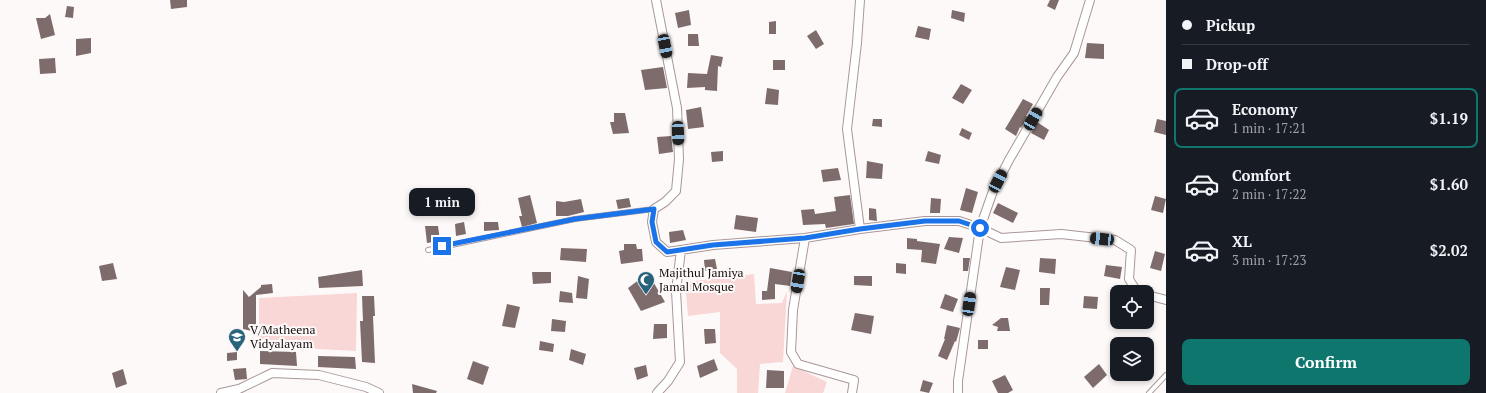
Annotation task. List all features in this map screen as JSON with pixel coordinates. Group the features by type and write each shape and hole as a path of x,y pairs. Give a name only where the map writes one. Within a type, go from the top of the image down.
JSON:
{"street":[{"path":"656,0 677,108 679,159 676,191 665,202 654,209 652,222 656,242 667,252 713,245 805,238 925,221 959,221 980,228 1001,238 1061,234 1115,240 1131,250 1129,279 1133,285"},
{"path":"860,0 857,43 847,129 860,229"},
{"path":"958,393 958,381 980,228 993,191 1009,160 1057,77 1074,53 1090,0"},
{"path":"805,238 793,310 791,352 798,364 854,380 852,393"},
{"path":"657,393 668,381 680,362 676,291 680,250"},
{"path":"1154,297 1166,300"},
{"path":"221,393 239,389 272,373 320,376 379,393"}],"lane":[{"path":"428,250 575,219 654,209"},
{"path":"1149,393 1166,375"}],"shaded area":[{"path":"754,274 756,304 782,303 787,291 783,362 760,364 758,393 737,393 737,369 720,353 720,312 688,316 685,282"},
{"path":"357,293 356,351 259,346 259,298"},
{"path":"793,366 827,382 823,393 785,393"}],"building":[{"path":"170,0 187,0 187,7 171,9"},
{"path":"1050,0 1059,0 1055,10 1047,6"},
{"path":"67,6 74,7 73,18 65,17"},
{"path":"689,10 691,25 678,28 675,13"},
{"path":"952,10 965,13 964,22 951,18"},
{"path":"50,14 55,35 41,39 36,18 45,18"},
{"path":"776,21 776,34 769,34 769,22"},
{"path":"918,26 931,29 929,40 915,37"},
{"path":"816,30 824,44 816,49 807,36"},
{"path":"688,34 698,34 699,46 688,46"},
{"path":"91,38 91,53 76,56 76,39"},
{"path":"1087,43 1104,44 1104,59 1085,58"},
{"path":"711,55 723,57 721,67 718,66 717,91 705,90 705,87 687,88 688,73 707,74"},
{"path":"55,58 56,73 40,74 39,59"},
{"path":"773,60 785,60 785,70 773,70"},
{"path":"663,67 667,88 645,90 641,70"},
{"path":"961,84 972,90 963,104 952,98"},
{"path":"767,88 779,90 778,105 765,104"},
{"path":"1023,99 1033,104 1026,116 1028,117 1021,128 1020,127 1016,136 1005,129"},
{"path":"701,107 704,127 688,129 686,110"},
{"path":"614,113 625,113 629,133 613,134 610,122 614,122"},
{"path":"873,119 882,119 882,127 872,126"},
{"path":"1157,119 1166,121 1166,135 1154,132"},
{"path":"1037,122 1049,130 1044,140 1031,133"},
{"path":"962,128 972,133 969,140 959,135"},
{"path":"671,136 673,152 659,154 657,137"},
{"path":"723,151 723,161 712,162 711,152"},
{"path":"928,151 941,155 939,164 925,161"},
{"path":"867,161 883,164 882,179 866,178"},
{"path":"838,168 841,180 823,182 821,170"},
{"path":"966,188 978,192 972,213 960,210"},
{"path":"530,195 537,223 522,227 519,216 522,216 518,198"},
{"path":"850,195 854,224 826,228 825,224 803,225 801,210 814,209 815,214 836,211 834,197"},
{"path":"1155,196 1166,199 1163,213 1151,210"},
{"path":"629,198 631,207 618,209 616,200"},
{"path":"931,198 941,199 940,213 930,213"},
{"path":"581,199 584,212 568,216 556,216 556,201 564,202"},
{"path":"998,203 1018,213 1013,223 993,213"},
{"path":"869,208 876,209 877,221 869,220"},
{"path":"736,215 758,218 756,232 734,229"},
{"path":"464,222 466,234 456,236 455,224"},
{"path":"484,222 498,222 499,230 484,231"},
{"path":"425,226 438,226 440,241 427,243"},
{"path":"683,230 686,240 670,243 669,232"},
{"path":"949,237 963,238 959,253 944,249"},
{"path":"907,238 940,244 936,264 921,262 922,250 907,249"},
{"path":"624,244 636,244 637,249 642,249 643,261 621,264 619,251 624,250"},
{"path":"561,248 587,249 586,262 560,260"},
{"path":"1155,251 1165,254 1161,271 1150,268"},
{"path":"963,258 970,258 968,271 963,271"},
{"path":"1040,258 1056,259 1055,274 1039,272"},
{"path":"715,259 717,269 705,271 704,260"},
{"path":"113,263 117,279 102,281 99,266"},
{"path":"896,263 906,264 906,274 896,273"},
{"path":"1106,265 1122,267 1120,279 1104,276"},
{"path":"1006,267 1020,270 1015,290 1000,287"},
{"path":"770,268 792,272 790,286 775,284 775,299 762,300 762,291 767,291"},
{"path":"362,270 363,286 319,288 318,277"},
{"path":"532,272 551,272 551,283 533,284"},
{"name":"Majithul Jamiya Jamal Mosque","path":"648,273 665,302 641,311 628,288"},
{"path":"578,276 589,279 587,299 576,298"},
{"path":"854,276 872,276 872,286 854,285"},
{"path":"272,284 273,293 256,295 256,332 243,329 243,290 249,297 261,287 261,285"},
{"path":"1040,288 1050,288 1049,305 1040,305"},
{"path":"560,291 572,293 573,303 559,302"},
{"path":"945,294 958,299 953,312 940,308"},
{"path":"362,296 374,296 375,316 373,316 375,363 362,362 360,321 363,321"},
{"path":"1084,296 1098,297 1097,309 1083,308"},
{"path":"507,304 520,307 515,328 502,326"},
{"path":"855,313 874,316 871,334 851,330"},
{"path":"1001,318 1008,318 1010,331 997,331 998,327 992,325"},
{"path":"552,319 566,321 565,332 551,331"},
{"path":"654,324 667,324 667,338 653,339"},
{"path":"947,325 960,328 956,342 955,341 947,360 938,356 945,339"},
{"path":"704,329 715,329 716,343 705,344"},
{"path":"978,340 988,340 988,349 978,349"},
{"path":"540,341 554,344 553,352 539,350"},
{"path":"571,349 586,354 583,365 569,360"},
{"path":"260,351 296,352 297,366 260,364"},
{"path":"237,352 237,360 227,361 227,353"},
{"path":"318,356 355,357 356,369 318,367"},
{"path":"714,359 718,370 700,378 697,366"},
{"path":"473,361 489,367 483,385 467,379"},
{"path":"1099,364 1107,375 1093,388 1084,377"},
{"path":"646,365 648,376 637,380 634,368"},
{"path":"246,368 247,379 235,380 233,369"},
{"path":"123,369 127,384 116,388 112,373"},
{"path":"767,370 784,371 784,388 766,388"},
{"path":"1005,375 1013,390 1008,393 998,393 992,381"},
{"path":"923,380 933,383 929,393 920,391"},
{"path":"412,384 437,391 436,393 413,393"}],"place":[{"name":"Majithul Jamiya Jamal Mosque","path":"646,295"},
{"name":"V/Matheena Vidyalayam","path":"237,352"}],"route":[{"path":"442,246 575,219 654,209 652,222 656,242 667,252 713,245 805,238 925,221 959,221 980,228"}]}
